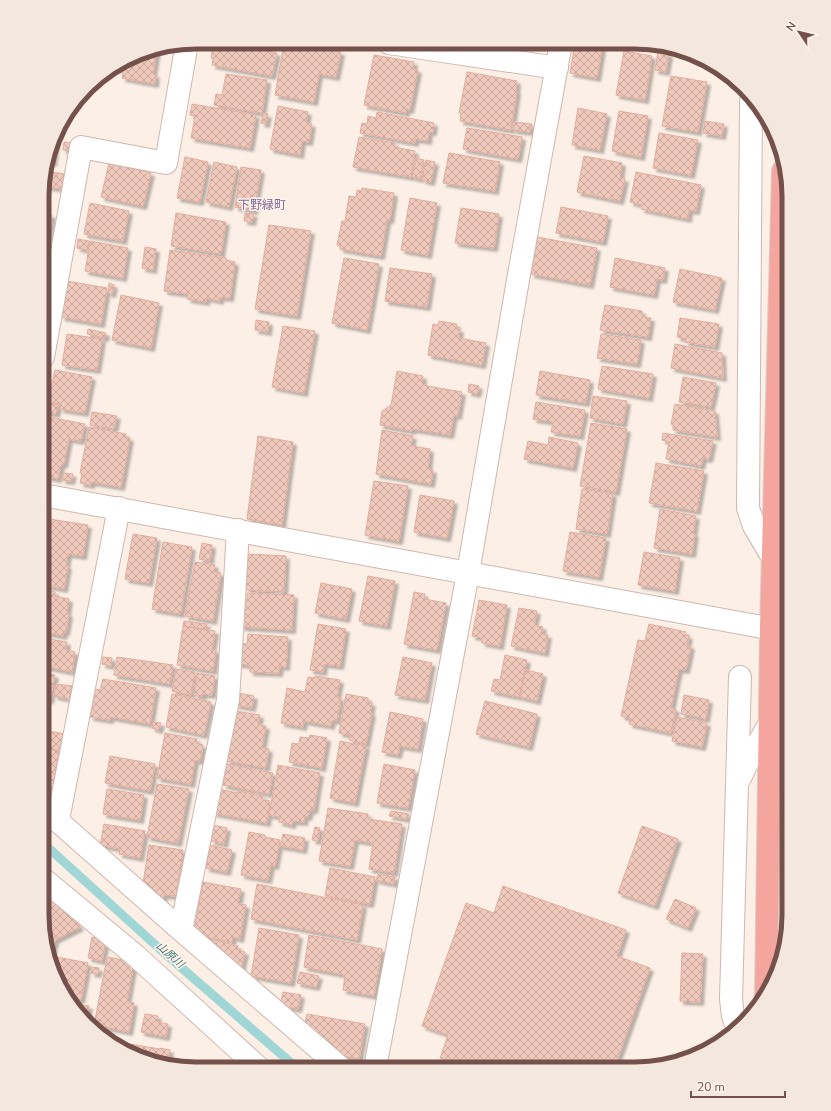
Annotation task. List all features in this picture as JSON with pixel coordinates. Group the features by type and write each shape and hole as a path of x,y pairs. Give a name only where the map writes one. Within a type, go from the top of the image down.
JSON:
{"highway":[{"path":"766,981 770,723 780,631 773,558 782,210"}],"street":[{"path":"49,323 81,147 166,163 186,49"},
{"path":"429,49 557,68"},
{"path":"376,1062 468,573 560,49"},
{"path":"751,105 748,508 754,526 773,558"},
{"path":"49,495 780,631"},
{"path":"119,508 50,814 181,930 334,1062"},
{"path":"181,930 228,700 238,530"},
{"path":"736,1022 733,1016 732,999 740,677"},
{"path":"737,785 748,761 770,723"},
{"path":"49,884 136,956 252,1062"}],"building":[{"path":"212,49 256,49 277,53 272,76 212,65 213,59 211,58"},
{"path":"283,49 321,49 341,52 336,77 319,74 314,102 275,95"},
{"path":"574,49 602,49 597,78 570,73"},
{"path":"624,51 652,56 645,100 616,95"},
{"path":"658,51 669,54 666,72 655,70"},
{"path":"156,55 153,74 156,75 155,84 122,78 123,70 121,70 139,60"},
{"path":"374,55 414,62 413,69 418,70 410,110 406,109 406,113 364,105"},
{"path":"467,72 517,81 517,91 511,130 460,121 461,114 459,113"},
{"path":"226,74 267,80 262,113 214,105 216,94 222,95"},
{"path":"671,76 707,82 698,132 662,126"},
{"path":"192,104 256,115 250,148 191,138 195,116 190,115"},
{"path":"278,106 308,112 306,123 312,124 309,142 302,141 300,155 270,149"},
{"path":"578,108 607,114 600,150 572,145"},
{"path":"619,111 648,116 641,157 612,151"},
{"path":"377,112 434,123 433,132 429,132 428,141 415,139 415,143 360,133 362,123 367,124 368,116 376,118"},
{"path":"263,114 268,114 266,124 261,123"},
{"path":"705,121 724,124 722,136 703,133"},
{"path":"514,122 532,124 530,132 513,130"},
{"path":"467,128 522,137 518,159 463,149"},
{"path":"659,133 698,140 691,175 653,168"},
{"path":"359,137 395,143 394,147 415,151 411,177 353,167"},
{"path":"64,142 74,143 72,151 63,150"},
{"path":"449,153 500,162 495,191 443,183"},
{"path":"584,156 622,163 620,178 625,179 620,201 577,192"},
{"path":"185,157 208,162 200,202 177,198"},
{"path":"416,158 424,160 420,179 412,177"},
{"path":"426,160 435,162 431,182 422,180"},
{"path":"214,162 237,167 229,207 206,202"},
{"path":"109,163 151,173 143,206 101,197"},
{"path":"241,167 261,170 254,211 235,207"},
{"path":"51,172 65,174 62,189 49,187"},
{"path":"636,172 701,185 696,211 689,210 688,219 641,209 642,205 630,202"},
{"path":"362,188 394,193 390,220 387,220 381,256 340,249 340,246 337,245 342,221 345,221 349,196 356,197 357,190 362,191"},
{"path":"410,198 437,203 428,255 401,250"},
{"path":"90,203 129,211 123,241 84,234"},
{"path":"561,207 608,216 603,242 556,233"},
{"path":"461,208 499,214 494,248 455,243"},
{"path":"176,213 226,222 221,254 171,246"},
{"path":"245,213 254,214 252,222 244,221"},
{"path":"49,214 52,215 49,232"},
{"path":"269,225 311,231 297,316 255,309"},
{"path":"537,237 597,248 590,285 531,274"},
{"path":"78,239 89,241 87,250 77,248"},
{"path":"90,241 128,248 123,278 85,271"},
{"path":"145,247 156,249 153,270 142,268"},
{"path":"170,250 226,258 226,260 235,262 230,298 220,297 220,301 206,298 206,302 187,299 188,294 164,291"},
{"path":"344,258 379,264 367,330 332,323"},
{"path":"615,258 665,268 663,280 657,279 654,295 610,287"},
{"path":"390,268 432,274 427,307 385,301"},
{"path":"680,269 722,278 715,310 673,302"},
{"path":"67,281 107,288 101,324 61,317"},
{"path":"109,283 114,285 112,294 108,293"},
{"path":"121,295 159,303 151,348 112,340"},
{"path":"605,305 642,311 642,317 651,318 648,337 600,330"},
{"path":"680,318 719,324 715,347 685,342 686,339 677,337"},
{"path":"256,320 269,322 268,332 255,330"},
{"path":"439,321 457,324 456,329 460,329 459,338 486,343 482,365 428,355 433,324 438,325"},
{"path":"283,326 315,331 304,393 272,387"},
{"path":"88,329 106,333 105,338 87,334"},
{"path":"67,334 102,339 97,370 62,365"},
{"path":"601,334 641,340 637,364 597,358"},
{"path":"675,344 722,353 723,378 671,368"},
{"path":"602,366 653,374 649,398 598,389"},
{"path":"55,370 92,377 85,413 60,409 61,404 49,402"},
{"path":"397,371 423,376 422,385 462,392 458,416 454,415 450,435 413,429 412,431 380,425 382,411 391,405"},
{"path":"540,371 590,380 586,403 536,395"},
{"path":"683,377 716,383 711,407 679,402"},
{"path":"469,384 479,386 477,394 468,392"},
{"path":"593,396 627,401 623,424 590,418"},
{"path":"536,402 585,410 580,436 551,432 553,422 533,419"},
{"path":"49,403 58,405 56,414 49,413"},
{"path":"675,404 715,411 717,437 673,430 673,425 671,424"},
{"path":"92,412 117,416 114,429 90,425"},
{"path":"49,417 85,424 81,441 69,439 64,464 61,465 58,479 49,477"},
{"path":"591,423 627,429 616,492 580,486"},
{"path":"89,427 126,434 125,437 130,438 121,487 92,482 91,485 80,483 82,474 80,473"},
{"path":"382,430 413,436 411,446 430,449 428,469 433,470 431,484 376,474"},
{"path":"663,433 713,441 709,459 703,458 701,466 666,459 669,442 662,440"},
{"path":"258,436 293,442 282,525 247,519"},
{"path":"549,437 578,443 573,468 524,459 528,441 548,445"},
{"path":"656,463 704,471 697,511 649,503"},
{"path":"64,473 73,474 71,481 62,480"},
{"path":"374,481 408,486 399,541 365,535"},
{"path":"582,489 613,494 607,534 576,529"},
{"path":"420,495 454,501 447,538 414,532"},
{"path":"660,509 696,516 692,554 654,548"},
{"path":"49,519 88,525 83,556 68,554 66,566 68,566 64,589 49,586"},
{"path":"570,532 606,538 599,577 563,571"},
{"path":"133,534 157,538 149,583 125,579"},
{"path":"163,542 192,547 181,614 152,609"},
{"path":"202,543 212,545 210,561 199,559"},
{"path":"644,552 680,558 675,591 638,585"},
{"path":"248,554 286,556 284,592 246,590"},
{"path":"195,562 215,565 214,572 221,573 213,621 185,616"},
{"path":"368,576 395,581 387,626 359,621"},
{"path":"321,583 352,589 346,619 315,613"},
{"path":"49,590 55,592 55,596 69,599 67,613 69,614 66,632 64,632 63,636 49,633"},
{"path":"414,592 425,594 424,599 446,603 437,650 404,644"},
{"path":"247,593 294,595 292,630 241,627 243,601 247,602"},
{"path":"479,600 507,605 500,646 482,643 482,638 472,636"},
{"path":"519,608 537,611 534,625 543,627 541,634 548,635 545,653 511,646"},
{"path":"184,621 207,624 206,630 183,626"},
{"path":"318,624 346,629 340,666 324,664 323,672 310,670"},
{"path":"649,624 686,632 685,635 689,636 687,645 691,646 686,670 679,669 671,708 676,709 671,733 629,724 630,718 621,716 638,640 645,641"},
{"path":"183,626 215,631 212,650 216,650 213,671 177,665"},
{"path":"248,634 288,637 286,667 280,666 279,673 250,672 250,665 238,664 239,643 247,644"},
{"path":"49,639 67,642 66,650 75,652 72,672 49,667"},
{"path":"505,655 527,660 519,697 491,691 494,679 500,680"},
{"path":"103,657 112,658 111,666 102,664"},
{"path":"117,657 173,665 170,684 114,675"},
{"path":"403,657 432,663 425,700 395,695"},
{"path":"176,669 195,672 191,695 172,691"},
{"path":"526,670 543,674 537,701 520,697"},
{"path":"197,673 215,676 212,695 203,694 202,697 194,695"},
{"path":"49,674 55,675 49,700"},
{"path":"315,676 340,680 337,697 341,698 337,721 332,720 331,726 304,721 303,727 281,723 287,688 305,692 308,677 314,678"},
{"path":"103,679 156,688 150,724 110,717 110,720 90,717 95,689 100,690"},
{"path":"56,684 72,686 69,699 54,696"},
{"path":"238,693 254,696 252,708 235,705"},
{"path":"172,694 211,702 204,735 166,727"},
{"path":"346,694 368,698 368,702 372,703 370,713 372,713 366,744 349,740 350,735 339,733"},
{"path":"684,695 709,700 706,719 681,714"},
{"path":"485,701 537,714 529,747 476,734"},
{"path":"235,711 260,715 258,725 266,726 262,748 269,749 266,768 226,761"},
{"path":"390,712 423,719 418,749 400,746 398,755 382,752"},
{"path":"677,717 707,723 702,747 672,741"},
{"path":"153,722 161,723 159,730 152,728"},
{"path":"49,731 66,734 62,751 49,749"},
{"path":"165,733 197,739 196,743 203,745 200,761 195,760 191,784 157,778"},
{"path":"310,735 327,738 322,768 289,762 292,743 299,744 300,737 309,738"},
{"path":"340,741 366,746 355,803 330,798"},
{"path":"49,749 59,751 52,796 49,795"},
{"path":"110,756 155,764 150,791 105,783"},
{"path":"227,764 273,773 269,794 223,785"},
{"path":"384,764 415,770 408,808 377,803"},
{"path":"278,765 320,773 314,810 310,810 308,817 305,816 304,822 293,821 292,825 279,822 280,817 269,815"},
{"path":"157,784 189,789 178,843 147,837"},
{"path":"107,789 144,795 140,820 103,814"},
{"path":"218,789 238,793 239,791 263,796 262,800 270,801 267,823 213,813"},
{"path":"328,808 368,814 368,819 402,824 394,873 369,869 373,843 355,840 350,866 319,861"},
{"path":"391,811 409,814 407,819 389,816"},
{"path":"104,824 145,831 140,858 119,854 120,849 100,845"},
{"path":"213,825 227,828 224,844 211,841"},
{"path":"642,826 678,839 655,906 618,893"},
{"path":"315,827 320,828 318,841 312,840"},
{"path":"249,832 280,840 275,866 271,865 268,880 241,875"},
{"path":"283,834 305,838 303,850 280,846"},
{"path":"149,845 183,850 176,896 164,895 163,899 150,897 142,890"},
{"path":"210,845 232,850 227,872 206,868"},
{"path":"330,868 375,877 370,904 325,896"},
{"path":"378,874 395,877 394,884 376,880"},
{"path":"203,882 241,889 238,904 246,905 240,939 233,937 232,942 203,937 203,933 194,931"},
{"path":"257,884 363,905 357,940 251,919"},
{"path":"503,886 626,930 617,956 650,968 616,1062 451,1062 440,1058 448,1035 422,1026 466,903 494,913"},
{"path":"49,888 80,927 55,940 53,949 49,925"},
{"path":"675,899 696,908 688,928 666,919"},
{"path":"259,928 299,935 291,983 251,976"},
{"path":"309,935 382,949 374,996 343,990 345,975 304,967"},
{"path":"92,937 106,940 102,961 88,958"},
{"path":"214,940 238,946 237,950 245,952 241,970 213,945"},
{"path":"682,953 703,954 700,1002 680,1001"},
{"path":"55,957 88,963 81,1000 75,999 69,989 60,972"},
{"path":"107,957 134,962 127,1002 134,1003 129,1032 99,1026 95,1022"},
{"path":"92,967 99,968 98,974 91,973"},
{"path":"300,972 319,976 316,987 297,983"},
{"path":"283,992 301,995 298,1009 280,1006"},
{"path":"79,1004 89,1006 87,1014"},
{"path":"145,1014 158,1016 157,1022 168,1024 166,1037 141,1032"},
{"path":"307,1014 365,1024 359,1059 333,1054 304,1027"},
{"path":"130,1044 170,1050 168,1059 139,1051 130,1046"}],"waterway":[{"name":"山原川","path":"49,848 161,950 290,1062"}],"district":[{"name":"下野緑町","path":"262,205"}]}
